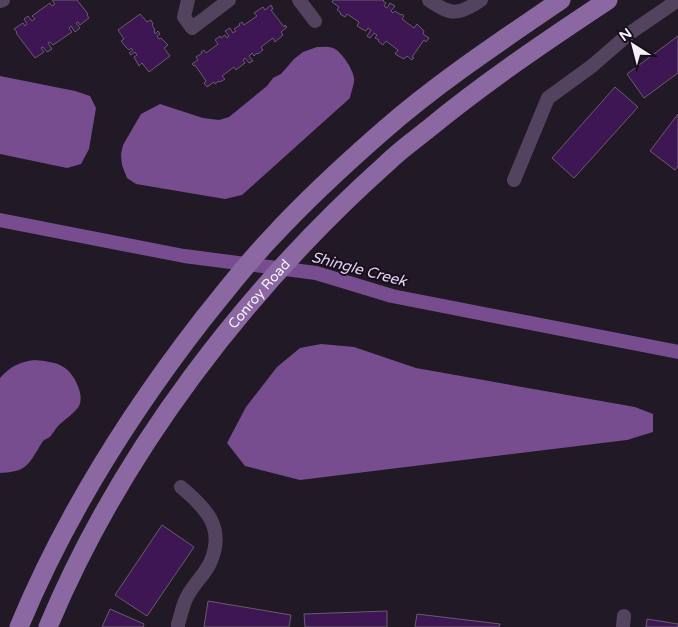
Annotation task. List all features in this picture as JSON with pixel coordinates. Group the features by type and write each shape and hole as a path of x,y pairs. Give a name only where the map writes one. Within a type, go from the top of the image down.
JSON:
{"main road":[{"name":"Conroy Road","path":"19,627 66,526 118,439 172,359 232,282 270,239 332,176 385,129 440,84 561,0"},
{"name":"Conroy Road","path":"48,627 95,527 151,434 209,354 264,287 302,245 388,162 455,107 549,39 608,0"}],"lane":[{"path":"188,0 184,17 192,28 229,0"},
{"path":"299,0 315,21"},
{"path":"429,0 441,9 455,12 468,9 481,0"},
{"path":"514,180 548,98 592,66 630,33 678,0"},
{"path":"178,627 187,596 210,564 216,544 214,526 203,508 181,486"}],"shaded area":[{"path":"317,47 333,48 346,61 354,78 350,98 242,195 225,199 136,184 127,178 122,165 121,154 123,145 141,114 160,104 203,118 219,120 229,117 267,86 273,78 281,74 294,59 303,52"},
{"path":"0,76 75,91 90,96 96,108 89,149 81,164 67,168 0,154"},
{"path":"321,344 354,347 416,368 635,407 653,414 653,432 627,440 300,480 245,466 227,443 246,407 277,367 300,348"},
{"path":"35,360 55,363 68,371 80,391 79,406 59,425 50,437 43,441 25,467 17,471 0,473 0,378 16,365"}],"building":[{"path":"52,0 77,0 89,18 80,25 78,22 76,23 80,28 75,32 71,26 69,28 72,32 53,45 50,42 48,43 52,49 47,52 43,47 41,48 44,52 35,58 14,29 23,23 25,26 27,24 24,19 28,16 32,21 35,19 32,16 50,3 52,6 55,4"},
{"path":"333,0 384,0 386,3 384,6 387,8 390,3 395,6 391,11 393,13 395,11 402,14 404,16 402,19 414,28 417,24 424,31 423,34 429,38 426,42 424,40 412,57 414,58 412,60 407,56 404,59 395,54 398,50 386,41 383,45 378,41 375,38 377,35 374,33 370,38 367,36 371,30 368,28 366,31 362,29 357,26 359,22 347,14 345,17 340,14 337,10 339,7 332,2"},
{"path":"271,5 273,9 271,10 284,27 285,25 287,27 281,32 283,35 275,42 273,38 261,47 263,50 258,54 254,56 252,53 249,56 253,61 249,63 245,58 243,60 245,63 236,70 234,67 222,76 225,79 215,84 214,82 207,87 204,83 206,81 195,65 192,64 198,60 196,57 204,50 206,53 218,44 215,40 220,36 221,38 225,35 227,38 229,36 225,31 230,28 233,33 239,24 242,22 244,25 257,16 254,13 263,7 265,10"},
{"path":"140,14 147,22 151,20 155,34 158,31 160,34 157,36 159,39 161,38 168,45 164,48 170,56 149,72 142,63 139,66 134,57 137,55 135,52 131,55 129,53 133,50 131,48 129,50 121,41 124,39 118,30"},
{"path":"678,36 678,73 644,98 627,74"},
{"path":"615,87 638,107 574,178 552,158"},
{"path":"678,114 678,166 675,170 650,151"},
{"path":"162,525 194,547 147,616 115,595"},
{"path":"208,601 291,615 289,627 204,627"},
{"path":"110,609 144,624 143,627 102,627"},
{"path":"387,611 387,627 305,627 304,614"},
{"path":"417,614 500,624 499,627 415,627"},
{"path":"647,619 678,624 678,627 646,627"}],"waterway":[{"name":"Shingle Creek","path":"0,220 184,256 316,273 392,296 678,352"}]}
